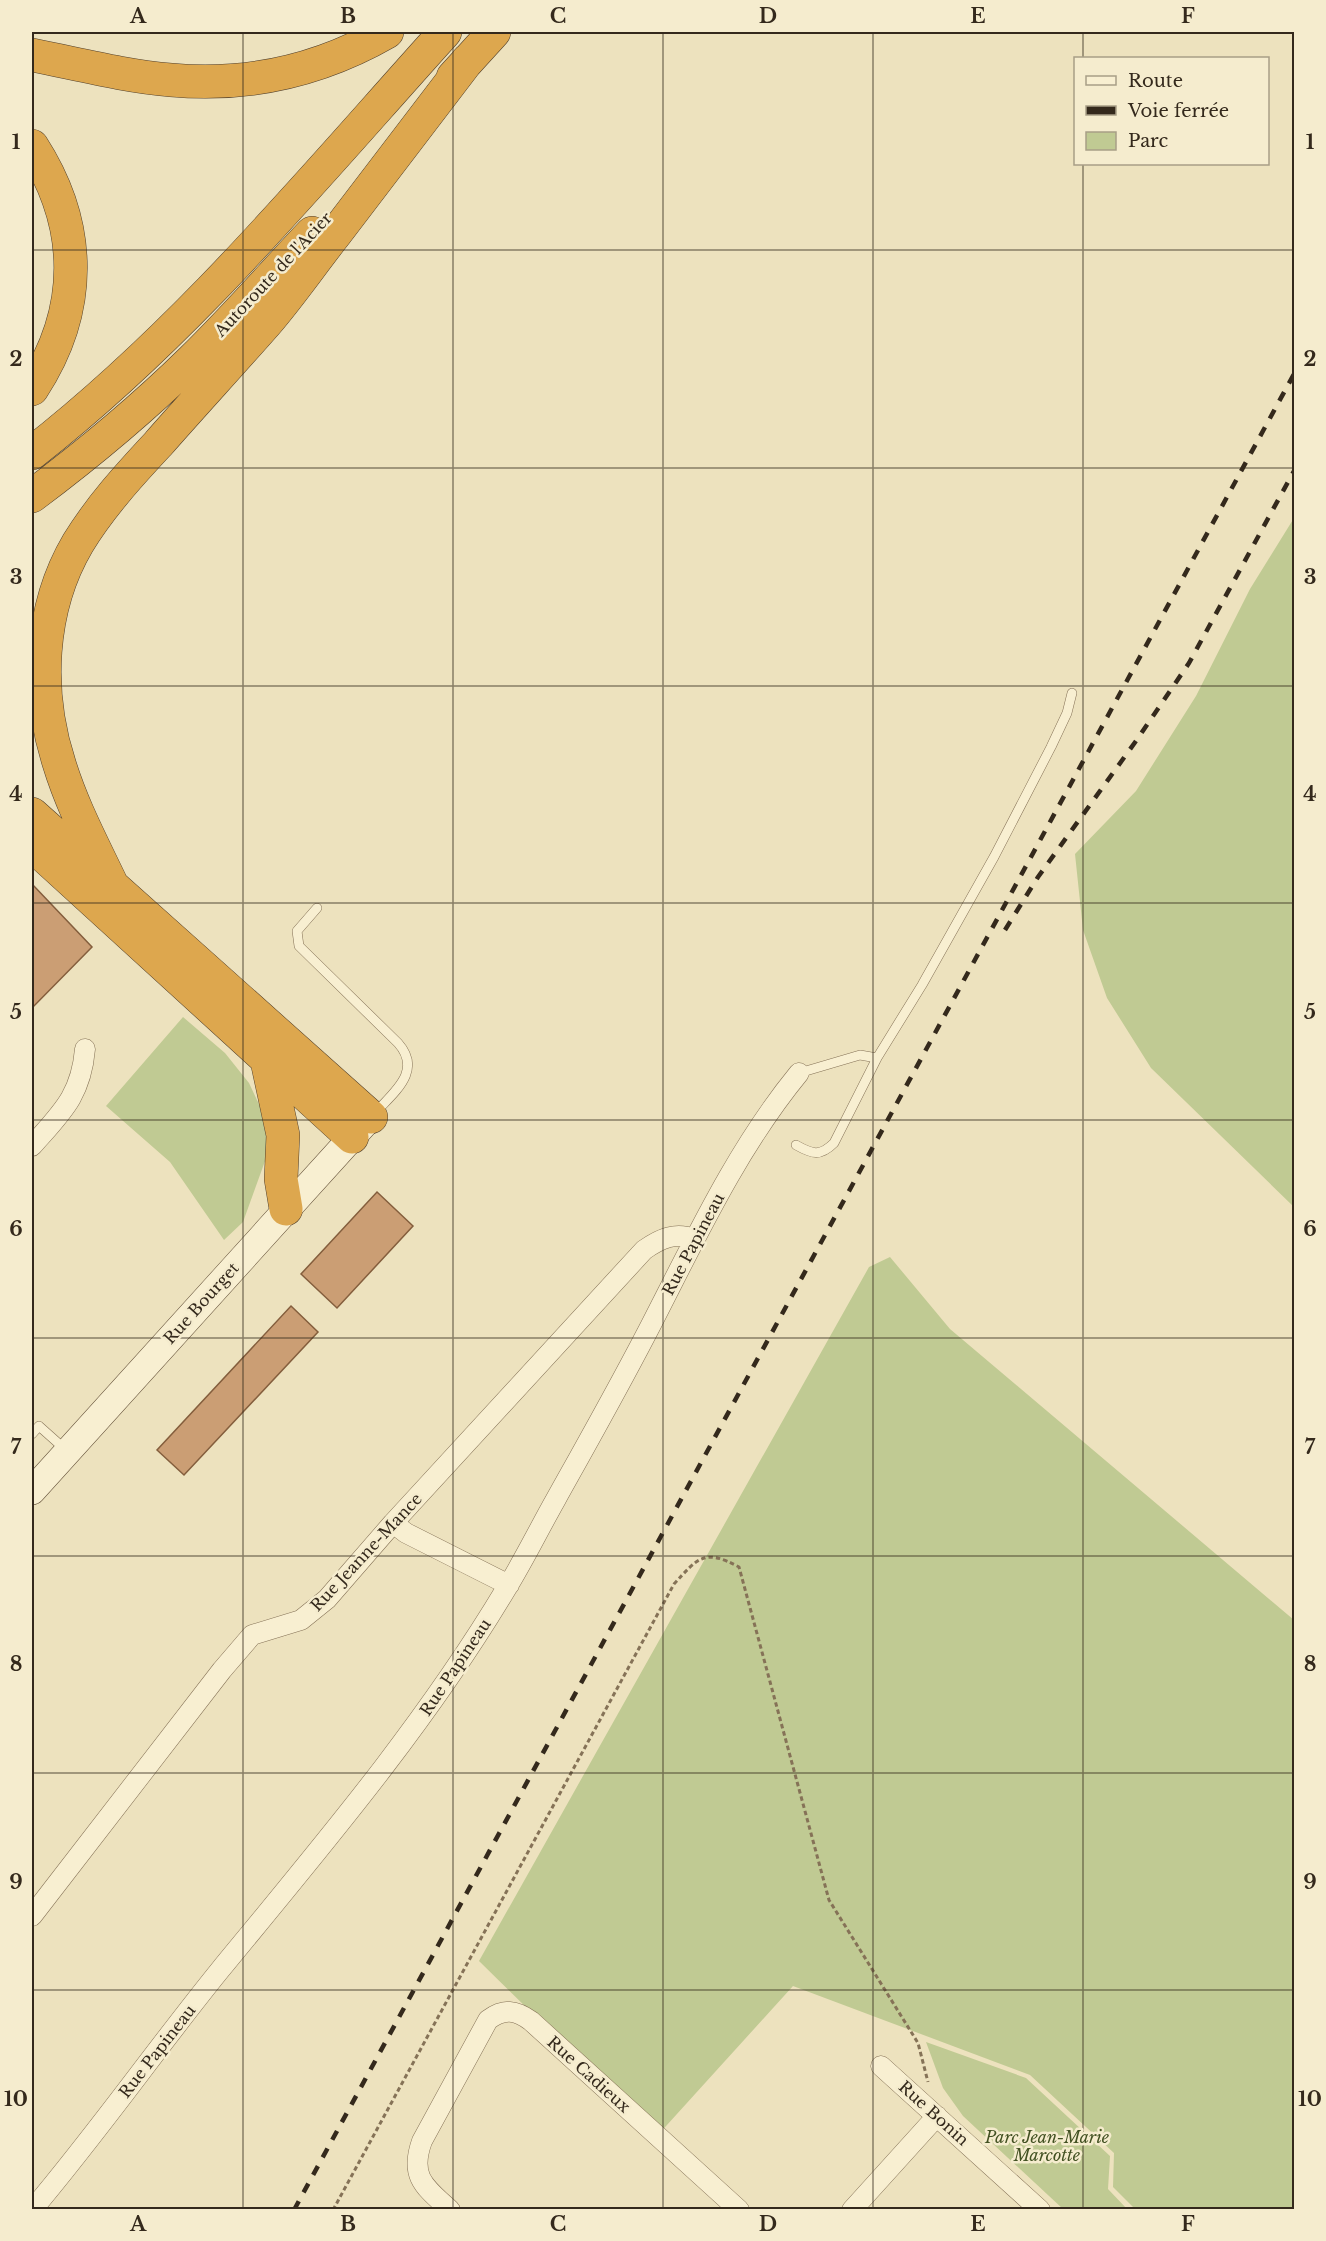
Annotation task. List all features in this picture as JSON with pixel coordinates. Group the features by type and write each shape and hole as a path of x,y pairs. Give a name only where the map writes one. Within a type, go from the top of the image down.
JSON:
{"highway":[{"path":"32,55 145,77 215,82 294,72 349,52 387,32"},
{"path":"32,453 103,394 180,322 445,32"},
{"name":"Autoroute de l'Acier","path":"32,496 125,421 193,359 494,32"},
{"path":"112,885 76,812 58,763 48,716 45,694 45,648 53,602 67,564 88,527 115,491 269,320 468,60"},
{"path":"32,146 62,206 68,227 72,270 65,316 46,364 32,389"},
{"path":"32,814 112,885 362,1127"},
{"path":"32,845 267,1061 362,1127"},
{"path":"267,1061 283,1135 281,1179 286,1209"}],"street":[{"path":"32,1146 63,1111 72,1097 81,1075 85,1049"},
{"name":"Rue Papineau","path":"32,2210 219,1972 355,1806 443,1687 509,1585 759,1125 799,1073"},
{"name":"Rue Bourget","path":"35,1481 67,1451 362,1127"},
{"name":"Rue Jeanne-Mance","path":"32,1916 252,1635 294,1623 313,1612 644,1250 668,1236 685,1235 695,1239"},
{"path":"393,1523 406,1533 509,1585"},
{"name":"Rue Cadieux","path":"450,2210 420,2180 416,2168 417,2155 422,2141 488,2020 498,2013 511,2010 522,2014 739,2210"},
{"name":"Rue Bonin","path":"881,2066 1040,2210"},
{"path":"852,2210 937,2116"}],"lane":[{"path":"796,1145 817,1153 826,1150 834,1143 877,1058 922,985 994,857 1052,747 1067,713 1072,693"},
{"path":"317,908 297,931 299,946 398,1043 408,1059 408,1070 404,1080 362,1127"},
{"path":"799,1073 860,1055 877,1058"},
{"path":"32,1434 35,1422 67,1451"}],"path":[{"path":"333,2210 674,1584 696,1560 720,1557 739,1567 829,1900 918,2043 937,2116"}],"green space":[{"path":"1294,518 1294,1207 1151,1068 1107,998 1083,930 1075,854 1136,791 1196,696 1250,589"},
{"path":"183,1017 225,1053 249,1083 265,1117 269,1150 243,1222 224,1240 170,1162 106,1106"},
{"path":"890,1257 950,1329 1294,1620 1294,2209 1135,2209 1113,2187 1114,2153 1030,2075 793,1986 657,2136 479,1961 869,1267"},
{"name":"Parc Jean-Marie Marcotte","path":"926,2042 1026,2078 1110,2156 1108,2189 1127,2209 1063,2209 963,2116 943,2088"}],"building":[{"path":"32,884 92,947 32,1008"},
{"path":"377,1192 413,1226 337,1308 301,1274"},
{"path":"291,1306 318,1332 184,1475 157,1450"}],"railway":[{"path":"294,2210 1294,374"},
{"path":"1005,930 1038,877 1189,663 1294,471"}]}
